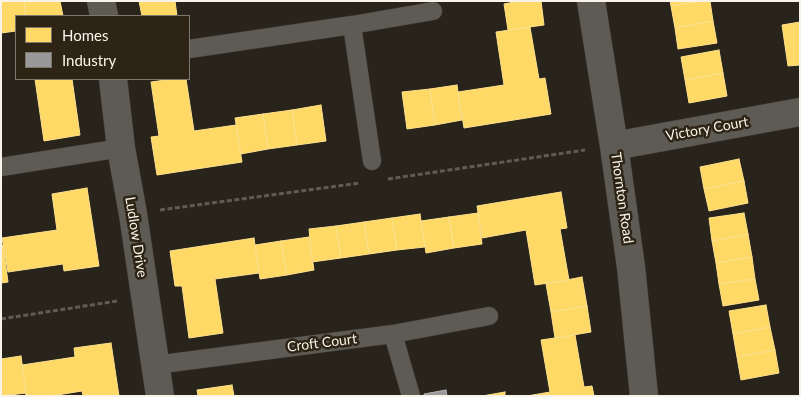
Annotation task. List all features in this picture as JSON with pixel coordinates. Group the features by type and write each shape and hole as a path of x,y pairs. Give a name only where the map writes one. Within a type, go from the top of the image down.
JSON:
{"street":[{"path":"101,1 104,15"},
{"name":"Thornton Road","path":"591,1 631,267 644,396"},
{"name":"Ludlow Drive","path":"113,80 121,148 160,396"},
{"name":"Victory Court","path":"614,146 800,112"}],"lane":[{"path":"190,48 432,12"},
{"path":"352,25 372,161"},
{"path":"1,167 121,148"},
{"name":"Croft Court","path":"155,365 393,334 489,316"},
{"path":"393,334 411,396"}],"path":[{"path":"1,319 145,297"}],"building: Homes":[{"path":"1,1 24,1 26,15 15,15 15,31 1,33"},
{"path":"24,1 60,1 63,15 26,15"},
{"path":"139,1 175,1 177,15 142,15"},
{"path":"519,1 541,1 544,25 508,30 504,4"},
{"path":"670,1 699,1 671,6"},
{"path":"710,1 713,21 675,28 671,6"},
{"path":"713,21 717,43 678,49 675,28"},
{"path":"800,22 800,65 788,66 782,25"},
{"path":"530,27 539,79 545,78 551,114 464,128 458,92 504,85 496,32"},
{"path":"719,50 723,73 685,80 681,57"},
{"path":"723,73 727,96 689,103 685,80"},
{"path":"35,80 72,80 80,135 44,141"},
{"path":"186,80 194,131 236,125 242,162 157,175 151,137 159,136 151,82"},
{"path":"457,85 462,120 435,125 430,89"},
{"path":"430,89 435,125 407,129 402,92"},
{"path":"321,105 326,141 297,145 292,110"},
{"path":"292,110 297,145 268,149 263,114"},
{"path":"263,114 268,149 241,154 235,118"},
{"path":"739,159 744,181 704,189 700,167"},
{"path":"744,181 748,203 709,211 704,189"},
{"path":"87,188 99,266 64,271 63,264 8,272 2,238 57,230 52,194"},
{"path":"561,192 567,228 560,229 569,280 535,285 526,230 482,238 477,206"},
{"path":"478,213 482,244 454,248 449,217"},
{"path":"744,213 748,234 712,241 709,218"},
{"path":"420,214 425,247 397,250 392,218"},
{"path":"449,217 454,248 426,253 421,221"},
{"path":"392,218 397,250 369,254 364,222"},
{"path":"364,222 369,254 341,258 336,226"},
{"path":"336,226 341,258 312,262 309,229"},
{"path":"748,234 752,257 716,263 712,241"},
{"path":"309,237 314,270 287,275 281,241"},
{"path":"254,238 259,273 215,279 223,333 189,338 182,286 175,286 170,251"},
{"path":"281,241 287,275 260,279 255,245"},
{"path":"3,245 8,282 1,283 1,246"},
{"path":"752,257 755,279 719,284 716,263"},
{"path":"582,277 587,306 551,312 546,284"},
{"path":"755,279 759,300 723,306 719,284"},
{"path":"766,305 770,327 733,334 729,311"},
{"path":"587,306 591,332 555,338 551,312"},
{"path":"770,327 775,350 737,357 733,334"},
{"path":"575,335 584,387 592,386 594,396 527,396 550,392 541,340"},
{"path":"111,343 119,396 83,396 82,391 51,396 26,396 22,365 75,357 74,348"},
{"path":"775,350 779,373 741,380 737,357"},
{"path":"21,356 26,393 1,396 1,359"},
{"path":"232,385 234,396 198,396 197,390"},
{"path":"505,392 505,396 482,396"}],"building: Industry":[{"path":"446,390 447,396 424,396 424,394"}]}
